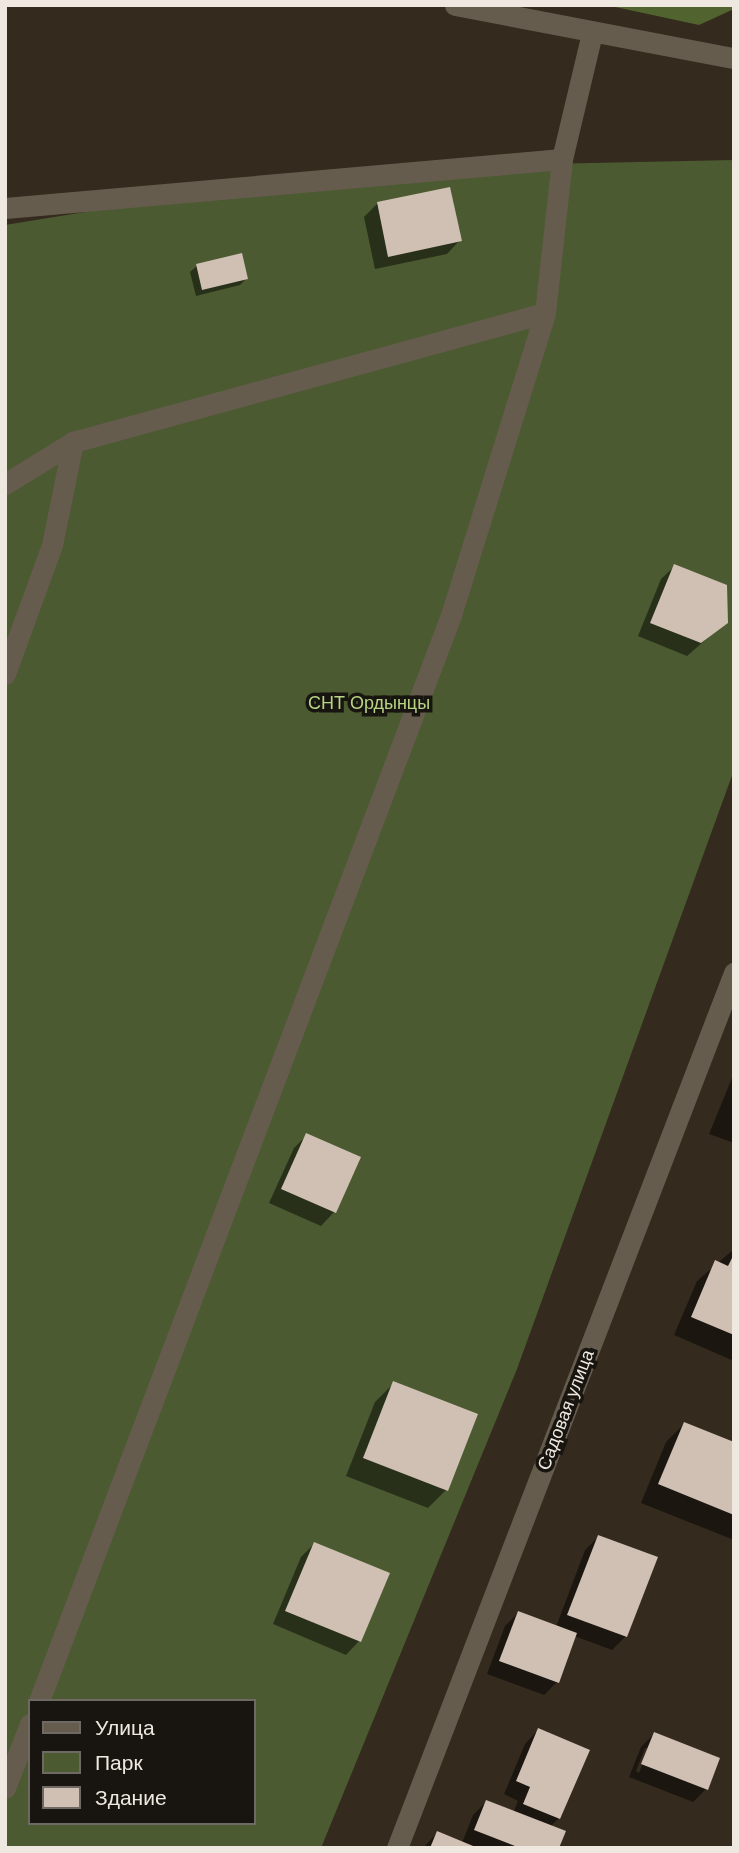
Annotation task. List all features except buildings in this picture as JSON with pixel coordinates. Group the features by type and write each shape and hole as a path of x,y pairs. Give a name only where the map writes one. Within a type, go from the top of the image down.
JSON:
{"street":[{"path":"455,5 734,58"},
{"path":"39,1699 451,615 545,313 562,159 592,33"},
{"path":"5,208 562,159"},
{"path":"5,484 73,442 545,313"},
{"path":"5,674 52,545 73,442"},
{"name":"Садовая улица","path":"397,1848 734,973"},
{"path":"5,1788 28,1729"}],"green space":[{"path":"606,5 734,5 734,9 699,25"},
{"name":"СНТ Ордынцы","path":"734,160 734,770 517,1369 321,1848 5,1848 5,225 357,168"}]}
